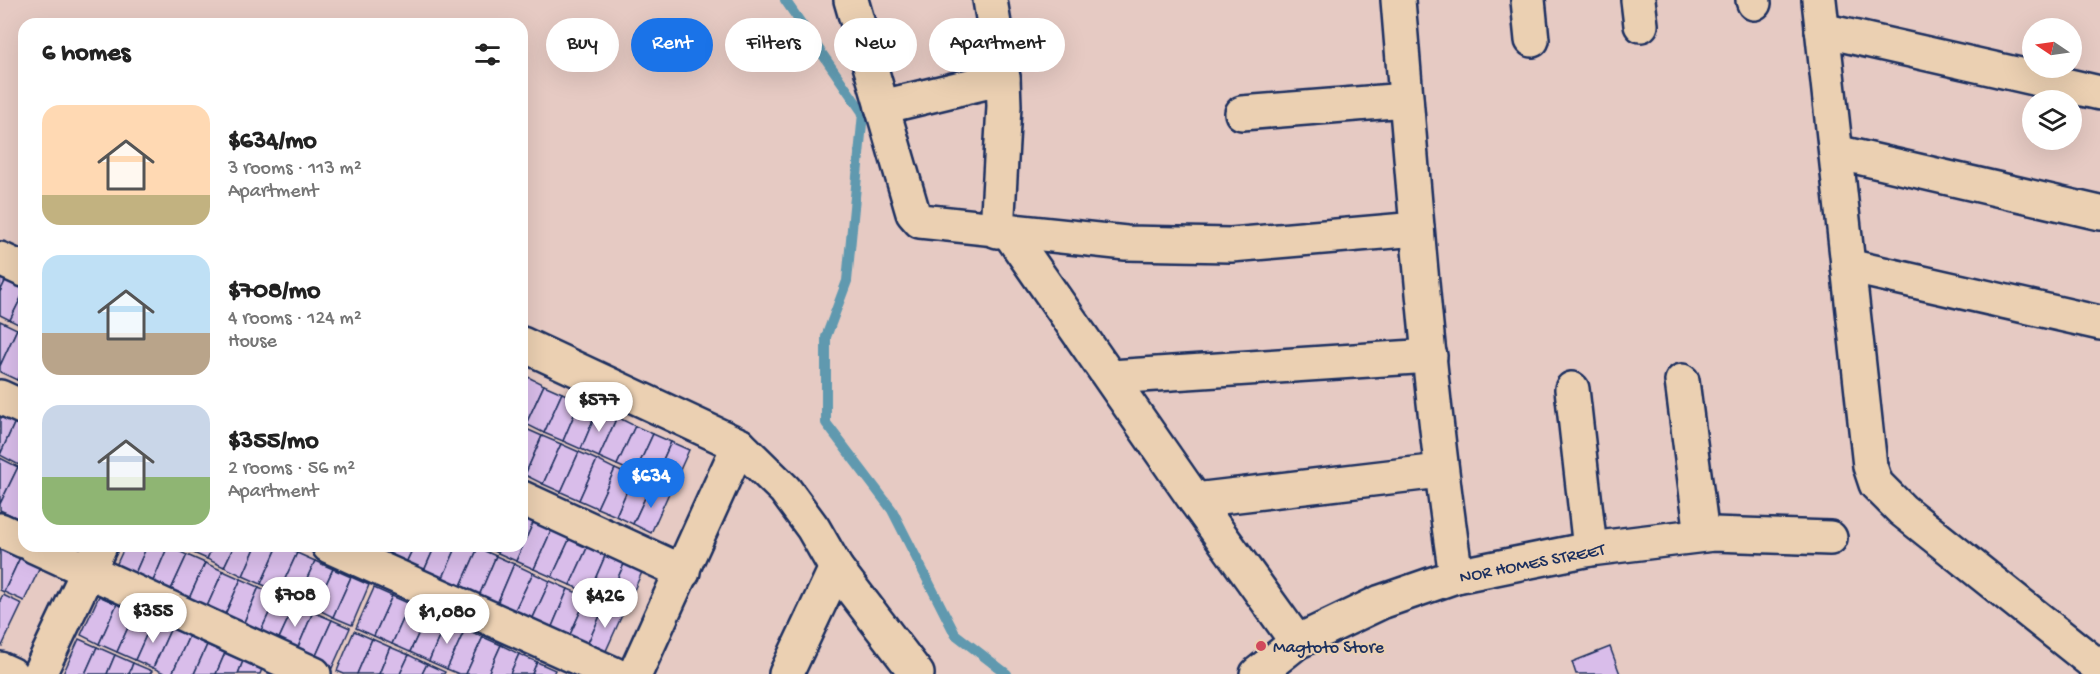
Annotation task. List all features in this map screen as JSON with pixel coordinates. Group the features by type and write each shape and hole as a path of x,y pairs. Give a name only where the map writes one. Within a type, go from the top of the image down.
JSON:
{"street":[{"path":"851,0 916,217 920,221 1126,243 1231,245 1417,229"},
{"path":"990,0 1003,78 1003,231 1111,377 1195,500 1297,642"},
{"path":"1398,0 1440,471 1456,576"},
{"path":"1528,0 1532,40"},
{"path":"2100,93 1821,15 1870,466 1876,484 1902,510 2100,668"},
{"path":"882,107 1003,78"},
{"path":"1242,113 1406,100"},
{"path":"1836,152 2100,213"},
{"path":"0,259 18,267"},
{"path":"1848,266 2100,322"},
{"path":"528,347 739,445 785,490 813,528 836,568 917,674"},
{"path":"1111,377 1430,356"},
{"path":"1682,381 1702,536"},
{"path":"1572,389 1590,549"},
{"path":"0,397 18,405"},
{"path":"635,674 739,445"},
{"path":"1195,500 1440,471"},
{"path":"528,501 683,572"},
{"path":"0,530 18,538"},
{"name":"NOR HOMES STREET","path":"1257,674 1297,642 1381,602 1456,576 1590,549 1713,534 1830,538"},
{"path":"62,552 94,559 314,674"},
{"path":"342,552 614,674"},
{"path":"39,674 94,559"},
{"path":"786,674 836,568"},
{"path":"0,669 11,674"}],"building":[{"path":"0,264 11,269 0,292"},
{"path":"11,269 18,272 18,304 10,320 0,315 0,292"},
{"path":"18,304 18,324 10,320"},
{"path":"0,321 17,329 0,366"},
{"path":"18,329 17,380 0,372 0,366"},
{"path":"528,377 544,385 528,420"},
{"path":"544,385 562,393 544,433 528,425 528,420"},
{"path":"562,393 580,401 563,441 544,433"},
{"path":"580,401 598,409 581,449 563,441"},
{"path":"0,404 18,413 18,415 0,455"},
{"path":"598,409 617,417 599,457 581,449"},
{"path":"18,415 18,464 0,455"},
{"path":"617,417 635,426 617,465 599,457"},
{"path":"635,426 653,434 635,473 617,465"},
{"path":"528,430 542,436 528,468"},
{"path":"653,434 671,442 653,482 635,473"},
{"path":"542,436 561,444 543,484 528,476 528,468"},
{"path":"671,442 689,450 671,490 653,482"},
{"path":"561,444 579,452 561,492 543,484"},
{"path":"579,452 597,460 579,500 561,492"},
{"path":"0,458 18,467 0,504"},
{"path":"597,460 615,469 597,508 579,500"},
{"path":"18,467 17,518 0,510 0,504"},
{"path":"615,469 633,477 616,516 597,508"},
{"path":"633,477 651,485 633,524 616,516"},
{"path":"651,485 669,493 651,533 633,524"},
{"path":"528,518 534,521 528,534"},
{"path":"534,521 552,529 534,569 516,561 520,552 528,552 528,534"},
{"path":"552,529 570,538 552,577 534,569"},
{"path":"570,538 588,546 570,585 552,577"},
{"path":"4,540 18,546 18,552 23,552 4,592 0,590 0,549"},
{"path":"588,546 606,554 589,593 570,585"},
{"path":"23,552 30,552 44,559 24,601 4,592"},
{"path":"122,552 144,552 133,578 114,570"},
{"path":"144,552 165,552 151,586 133,578"},
{"path":"165,552 181,552 187,555 169,594 151,586"},
{"path":"191,552 210,552 207,559"},
{"path":"210,552 231,552 224,567 207,559"},
{"path":"231,552 253,552 243,576 224,567"},
{"path":"253,552 275,552 261,584 243,576"},
{"path":"275,552 297,553 279,592 261,584"},
{"path":"389,552 411,552 406,563 388,555"},
{"path":"411,552 432,552 424,571 406,563"},
{"path":"432,552 454,552 442,580 424,571"},
{"path":"454,552 476,552 460,588 442,580"},
{"path":"476,552 487,552 496,556 479,596 460,588"},
{"path":"498,552 520,552 516,561"},
{"path":"297,553 315,561 297,600 279,592"},
{"path":"606,554 625,562 607,602 589,593"},
{"path":"187,555 205,563 187,603 169,594"},
{"path":"496,556 514,564 497,604 479,596"},
{"path":"315,561 333,569 315,608 297,600"},
{"path":"625,562 643,570 625,610 607,602"},
{"path":"205,563 223,571 205,611 187,603"},
{"path":"514,564 533,573 514,612 497,604"},
{"path":"333,569 351,577 333,617 315,608"},
{"path":"223,571 241,579 223,619 205,611"},
{"path":"533,573 550,581 532,620 514,612"},
{"path":"351,577 369,585 352,625 333,617"},
{"path":"241,579 259,587 242,627 223,619"},
{"path":"550,581 568,589 551,629 532,620"},
{"path":"259,587 277,596 259,635 242,627"},
{"path":"374,588 392,596 374,636 356,628"},
{"path":"568,589 587,597 569,637 551,629"},
{"path":"3,595 22,604 2,646 0,645 0,600"},
{"path":"99,596 117,604 99,644 81,635"},
{"path":"277,596 295,604 277,643 259,635"},
{"path":"392,596 410,604 392,644 374,636"},
{"path":"587,597 605,605 587,645 569,637"},
{"path":"117,604 135,612 117,652 99,644"},
{"path":"295,604 313,612 296,652 277,643"},
{"path":"410,604 428,613 410,652 392,644"},
{"path":"605,605 623,613 605,653 587,645"},
{"path":"135,612 153,620 135,660 117,652"},
{"path":"313,612 332,620 314,660 296,652"},
{"path":"428,613 446,621 429,661 410,652"},
{"path":"153,620 171,628 153,668 135,660"},
{"path":"332,620 350,628 332,668 314,660"},
{"path":"446,621 465,629 447,669 429,661"},
{"path":"171,628 189,636 172,674 166,674 153,668"},
{"path":"465,629 483,637 466,674 459,674 447,669"},
{"path":"354,631 372,639 357,674 344,674 337,671"},
{"path":"189,636 207,645 194,674 172,674"},
{"path":"483,637 501,645 488,674 466,674"},
{"path":"79,639 97,647 85,674 63,674"},
{"path":"372,639 390,647 379,674 357,674"},
{"path":"207,645 225,653 216,674 194,674"},
{"path":"501,645 519,654 510,674 488,674"},
{"path":"97,647 115,655 107,674 85,674"},
{"path":"390,647 409,655 400,674 379,674"},
{"path":"1610,647 1620,674 1576,674 1572,662"},
{"path":"225,653 243,661 238,674 216,674"},
{"path":"519,654 537,662 532,674 510,674"},
{"path":"115,655 133,663 129,674 107,674"},
{"path":"409,655 427,664 422,674 400,674"},
{"path":"243,661 262,669 260,674 238,674"},
{"path":"537,662 555,670 553,674 532,674"},
{"path":"133,663 152,671 150,674 129,674"},
{"path":"427,664 445,672 444,674 422,674"}],"waterway":[{"path":"785,0 863,113 847,281 826,337 826,423 892,510 955,634 1007,674"}],"place":[{"name":"Magtoto Store","path":"1261,646"}]}
